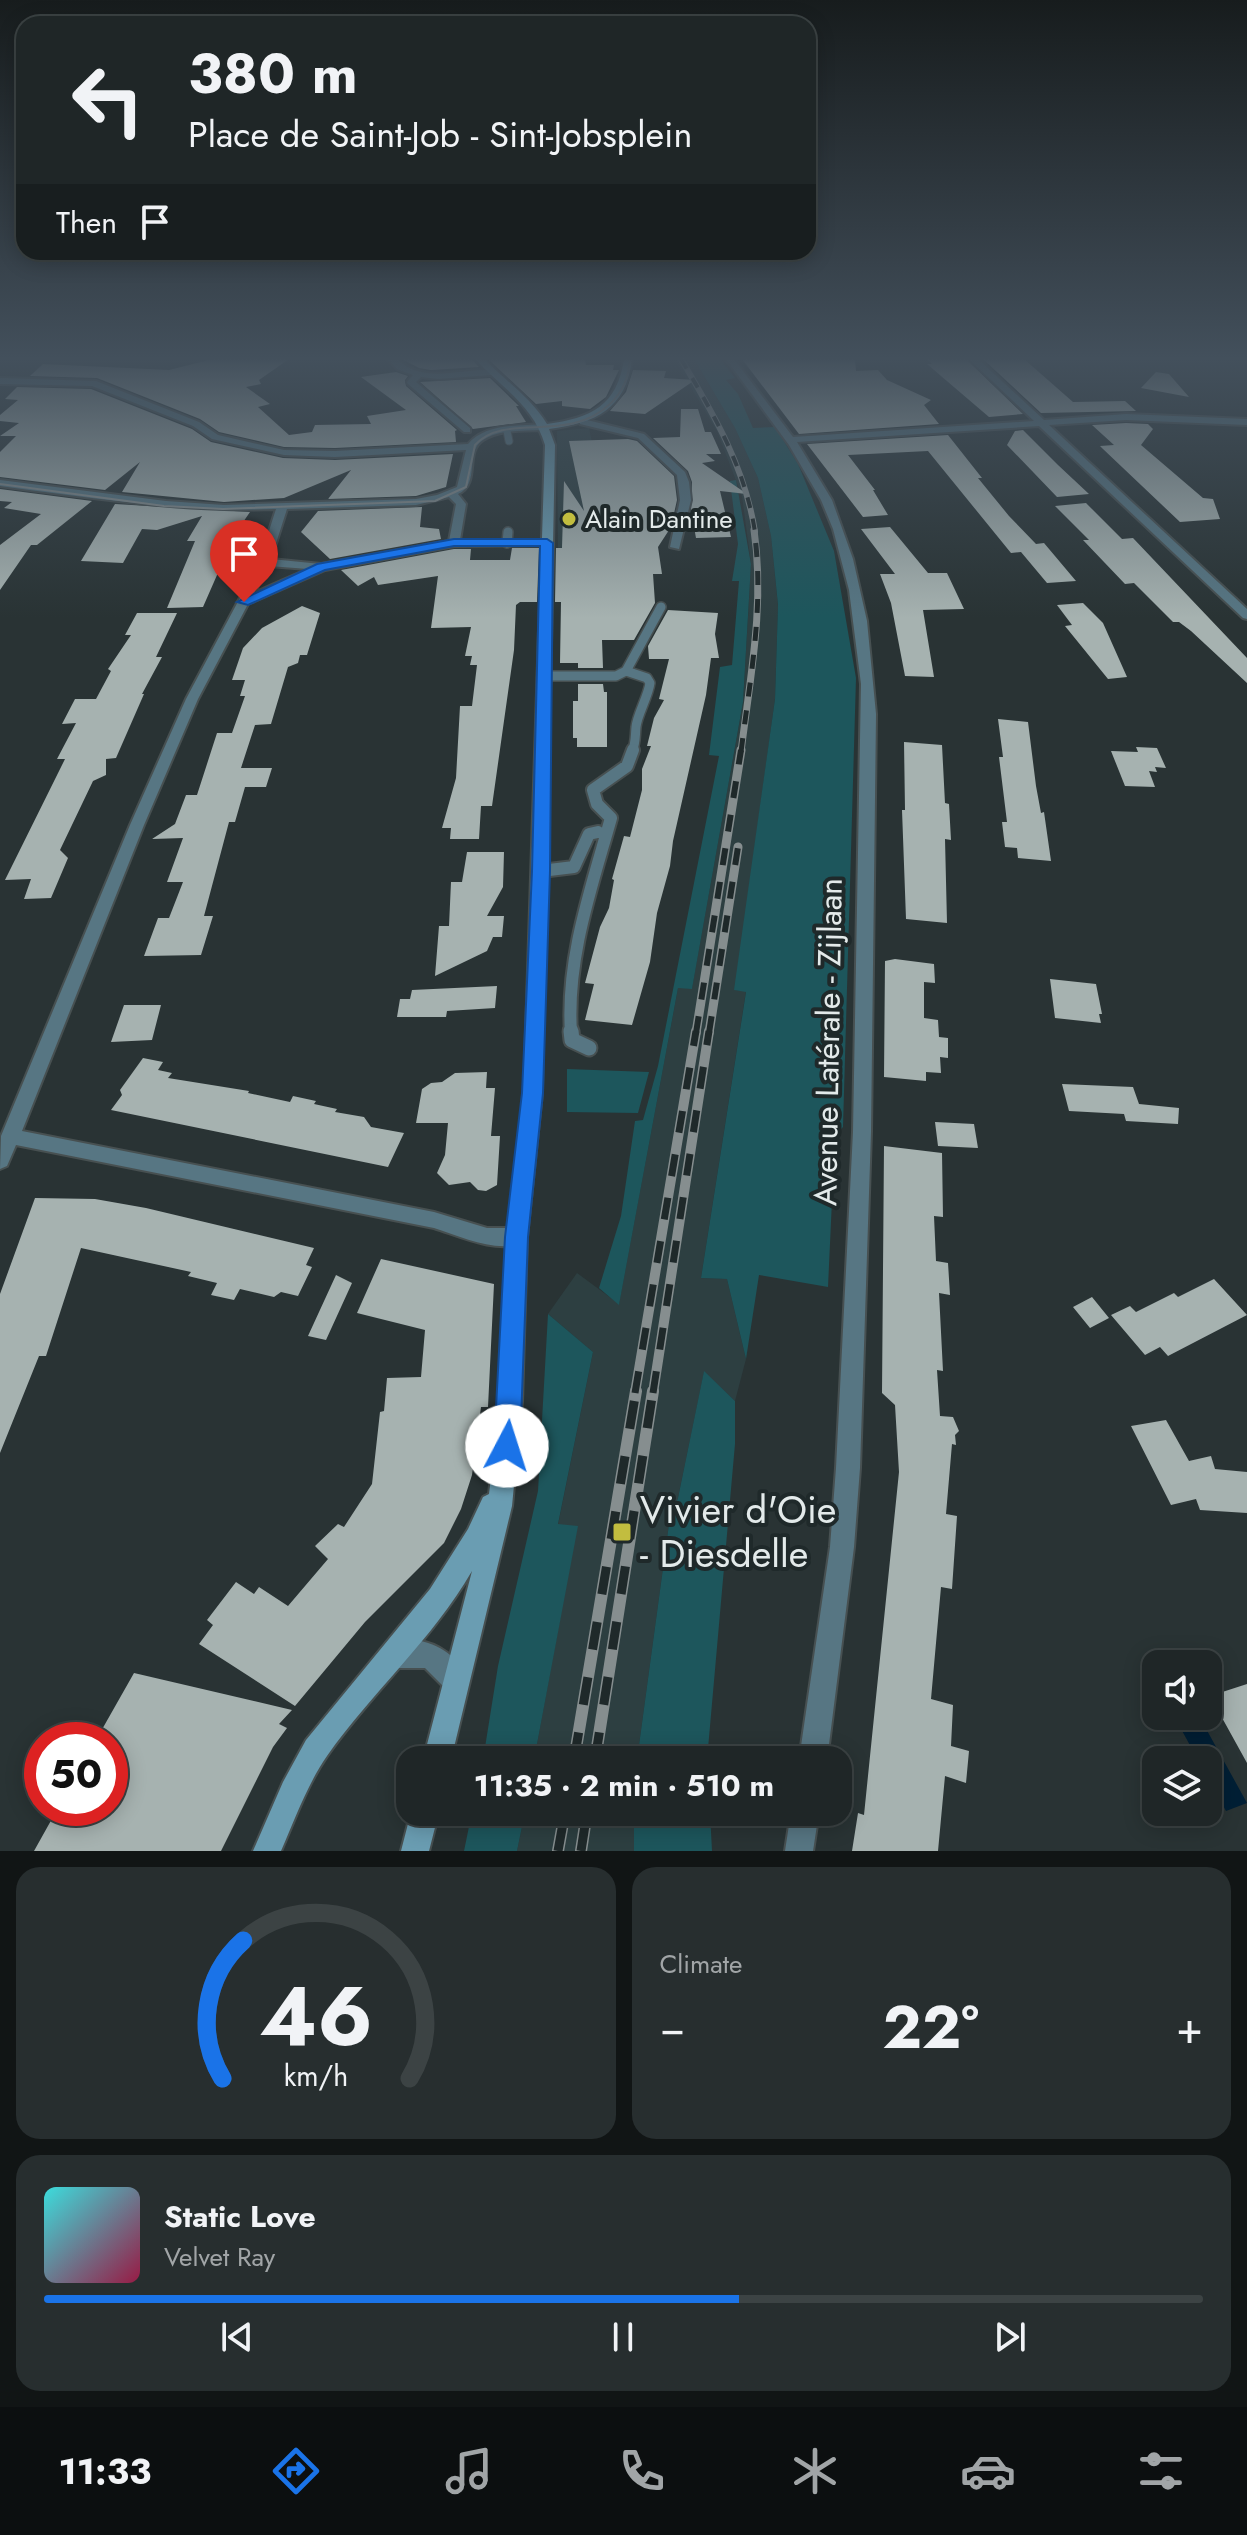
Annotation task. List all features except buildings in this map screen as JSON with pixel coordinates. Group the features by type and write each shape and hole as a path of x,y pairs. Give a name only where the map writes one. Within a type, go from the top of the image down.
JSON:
{"main road":[{"path":"440,1746 494,1532 511,1402 517,1237 522,1171 531,1120 541,871 550,445"},
{"path":"267,1851 296,1787 323,1739 393,1655 466,1558 481,1533 504,1470"},
{"path":"415,1851 421,1826"}],"street":[{"path":"0,483 166,504 282,507 416,502 452,494 465,483 470,447 410,448 384,452 278,452 258,445"},
{"path":"651,445 686,481 675,547"},
{"name":"Avenue Latérale - Zijlaan","path":"794,445 825,498 844,549 867,666 869,714 862,1132 849,1454 842,1547 815,1746"},
{"path":"1066,445 1247,615"},
{"path":"452,494 461,504 454,543"},
{"path":"0,1161 179,727 265,562 282,507"},
{"path":"244,602 322,567 454,543 508,538 547,543"},
{"path":"265,562 322,567"},
{"path":"10,1136 434,1220 487,1237 517,1237"},
{"path":"393,1655 416,1651 435,1658 456,1681"},
{"path":"799,1851 803,1826"}],"lane":[{"path":"545,676 616,676 626,671 661,607"},
{"path":"589,1048 572,1040 570,996 580,930 611,818 597,804 593,790 627,766 638,736 636,726 647,701 650,683 647,678 626,671"},
{"path":"541,871 574,867 589,834 598,832"}],"shaded area":[{"path":"557,445 593,445 614,547 558,548"},
{"path":"723,445 743,445 758,478 771,536 778,606 775,699 735,990 746,991 701,1278 727,1279 746,1359 735,1401 704,1372 678,1498 669,1524 639,1746 537,1746 577,1527 558,1525 593,1352 548,1314 577,1273 619,1304 678,988 692,988 743,702 751,564 742,496"},
{"path":"743,445 786,445 798,464 834,551 856,678 843,1127 835,1135 828,1287 759,1275 746,1359 727,1279 701,1278 746,992 734,990 775,699 778,605 771,536 758,478"},
{"path":"736,480 751,564 743,702 692,989 678,988 619,1305 599,1288 621,1216 635,1121 643,1120 658,1066 719,756 709,755 720,667 732,665 739,581 732,581 738,544 730,481"},
{"path":"567,1069 649,1072 638,1113 567,1112"},
{"path":"548,1314 593,1352 558,1524 578,1526 537,1746 485,1746 498,1666 538,1491"},
{"path":"704,1371 735,1401 735,1444 708,1746 639,1746 669,1524 678,1498"},
{"path":"1182,1730 1207,1730 1216,1746 1190,1746"},
{"path":"1222,1758 1247,1803 1226,1811 1222,1804"},
{"path":"469,1826 522,1826 517,1851 464,1851"},
{"path":"522,1826 634,1826 634,1851 517,1851"},
{"path":"634,1826 711,1826 712,1851 634,1851"}],"tram line":[{"path":"0,484 164,506 223,509 435,501 466,487 475,445"}],"railway":[{"path":"728,445 744,485 755,532"},
{"path":"741,752 757,613 754,530"},
{"path":"696,1033 741,750"},
{"path":"709,1033 738,847"},
{"path":"635,1393 696,1031"},
{"path":"653,1393 709,1031"},
{"path":"576,1746 636,1391"},
{"path":"597,1746 653,1391"},
{"path":"558,1851 562,1826"},
{"path":"581,1851 585,1826"}],"place":[{"name":"Alain Dantine","path":"569,519"},
{"name":"Vivier d'Oie - Diesdelle","path":"622,1532"}],"route":[{"path":"244,602 322,567 454,543 547,543 533,1093 517,1237 507,1446"}]}
